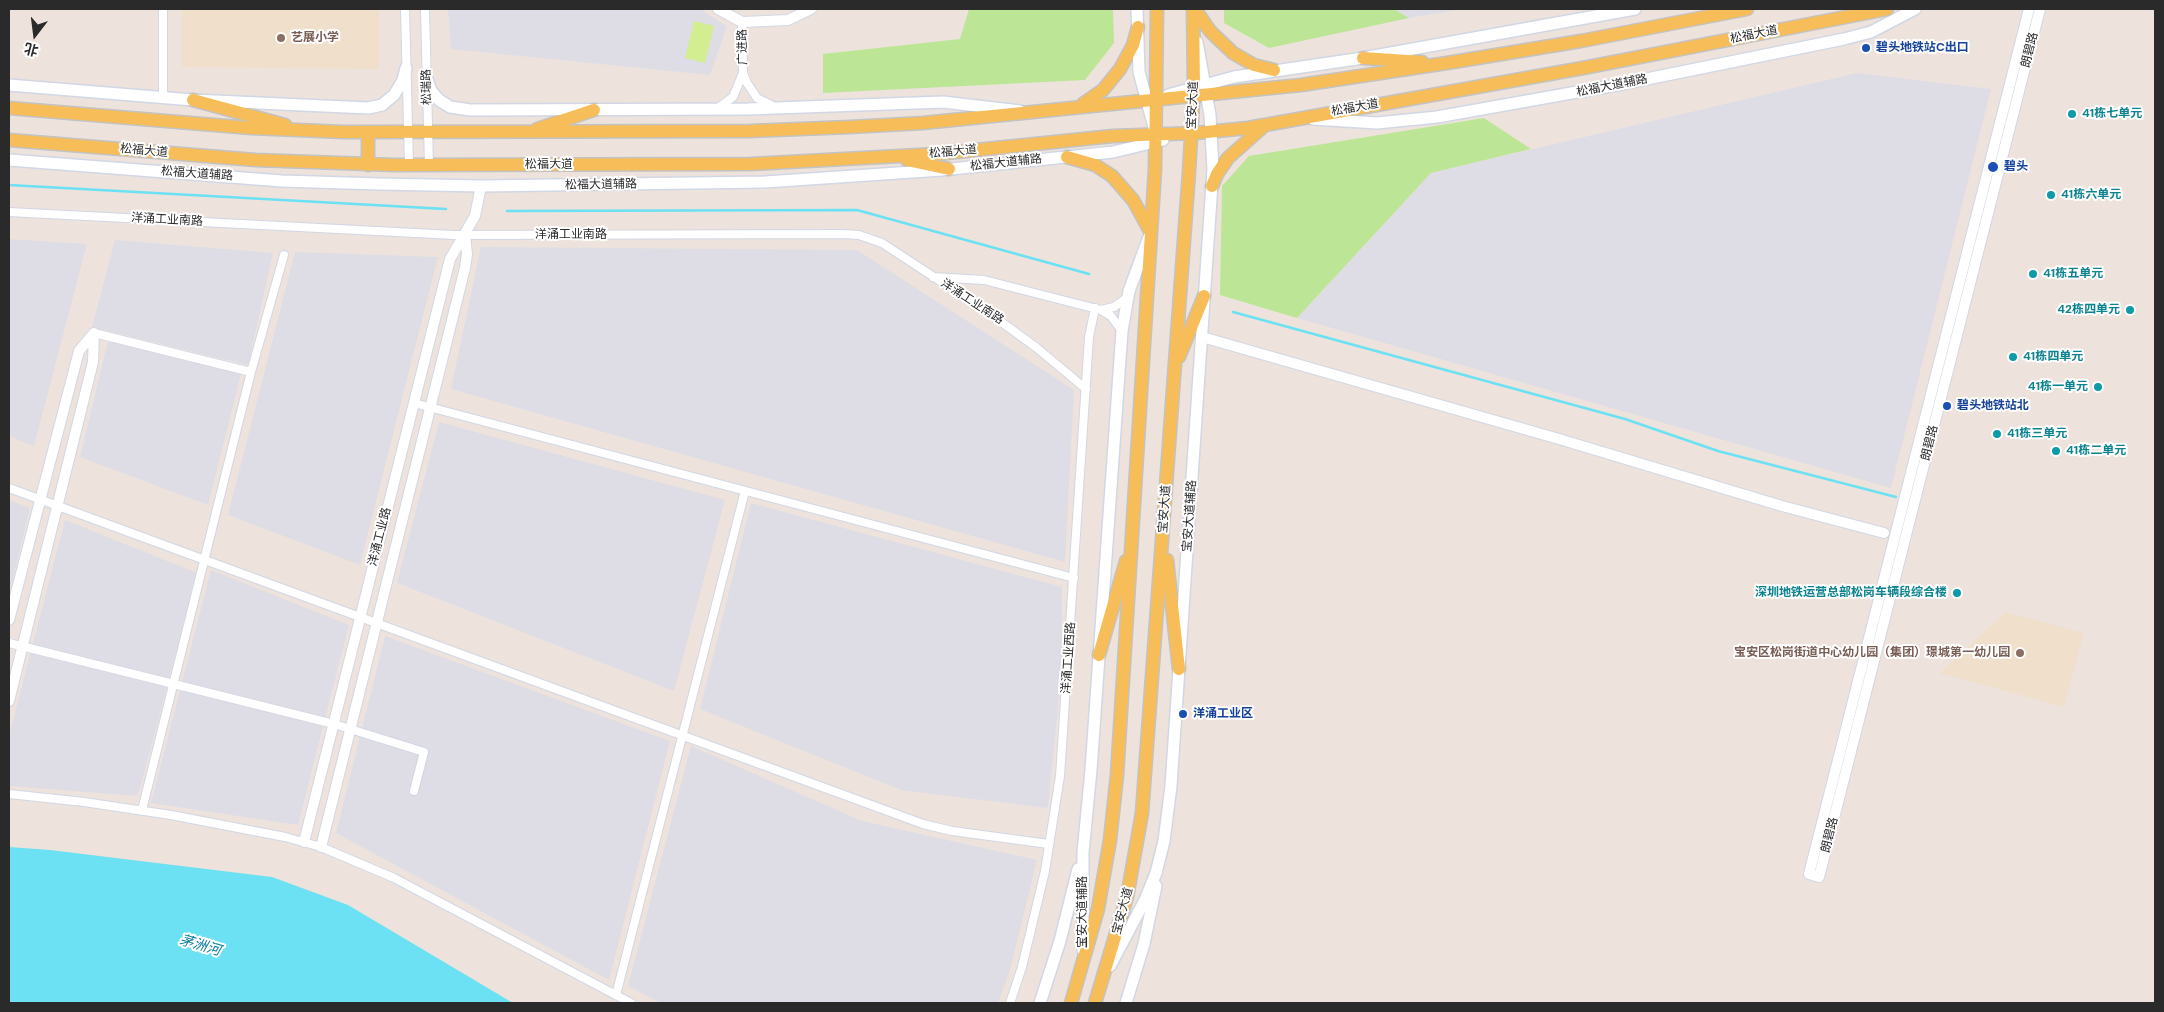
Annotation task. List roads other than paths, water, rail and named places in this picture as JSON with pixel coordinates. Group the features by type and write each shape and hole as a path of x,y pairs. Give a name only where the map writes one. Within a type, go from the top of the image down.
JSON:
{"main road":[{"path":"1137,9 1138,65 1151,99"},
{"name":"宝安大道","path":"1071,1003 1101,893 1114,804 1151,233 1156,138 1151,99 1157,9"},
{"path":"1194,9 1210,31 1234,53 1254,65 1274,70"},
{"name":"宝安大道","path":"1095,1003 1127,897 1139,833 1164,524 1191,133 1200,90 1194,9"},
{"path":"9,108 212,125 320,131 408,133 784,130 923,123 1151,99 1200,90 1274,70 1363,58 1635,9"},
{"path":"1200,90 1301,85 1447,64 1581,41 1747,9"},
{"name":"松福大道","path":"9,140 256,160 368,165 751,164 885,158 1113,136 1156,138 1266,124 1583,68 1887,9"},
{"name":"松福大道辅路","path":"1301,118 1377,123 1438,117 1815,47 1871,32 1915,9"},
{"path":"1079,106 1103,90 1120,69 1133,46 1138,27"},
{"path":"1363,58 1447,64"},
{"path":"9,85 193,100 373,108 382,105 394,95 403,80 406,68"},
{"path":"427,79 431,91 439,100 450,107 463,110 782,108 942,102 1027,112"},
{"name":"宝安大道辅路","path":"1100,990 1114,958 1145,900 1161,856 1171,786 1212,186 1212,132 1200,90"},
{"path":"193,100 284,124 320,131"},
{"path":"521,132 594,110"},
{"path":"1212,186 1217,174 1228,158 1248,138 1266,124"},
{"path":"368,132 368,165"},
{"name":"松福大道辅路","path":"9,160 282,181 481,186 765,182 949,169 1067,157 1119,151 1156,138"},
{"path":"1067,157 1094,165 1112,176 1139,208 1151,233"},
{"path":"885,158 949,169"},
{"name":"宝安大道辅路","path":"1082,968 1084,836 1091,770 1122,330 1128,297 1151,233"},
{"path":"1174,373 1204,296"},
{"path":"1164,524 1179,669"},
{"path":"1099,655 1127,556 1133,525"},
{"path":"1040,1003 1070,906 1084,836"},
{"path":"1126,1003 1148,928 1161,856"}],"street":[{"path":"163,9 163,98"},
{"name":"松瑞路","path":"404,9 409,165"},
{"name":"松瑞路","path":"425,9 429,166"},
{"name":"广进路","path":"718,9 742,22"},
{"name":"广进路","path":"733,9 742,22 743,73"},
{"path":"742,22 788,20 811,9"},
{"name":"朗碧路","path":"2029,9 1809,874 1820,877 2040,9"},
{"path":"743,73 757,98 762,102 782,108"},
{"path":"715,109 733,97 743,73"},
{"name":"洋涌工业路","path":"304,842 450,258 457,245 465,236 475,216 481,186"},
{"name":"洋涌工业南路","path":"9,212 465,236 850,234 867,237 882,243 1015,331 1086,389"},
{"name":"洋涌工业路","path":"321,848 465,268 465,236"},
{"path":"142,810 252,372 284,255"},
{"path":"933,277 984,280 1098,309 1111,316 1122,330"},
{"path":"1098,309 1114,307 1128,297"},
{"name":"洋涌工业西路","path":"1010,1003 1029,940 1050,844 1064,733 1089,336 1098,309"},
{"path":"94,333 252,372"},
{"path":"9,620 79,351 94,333"},
{"path":"9,701 56,505 94,362 94,333"},
{"path":"1202,336 1550,436 1782,506 1884,533"},
{"path":"414,404 1074,578"},
{"path":"9,488 932,827 1050,844"},
{"path":"616,995 745,490"},
{"path":"9,643 334,724 424,752 414,791"},
{"path":"9,794 142,810 227,825 304,842 394,878 631,1003"}],"water":[{"name":"茅洲河","path":"9,847 50,850 272,877 348,905 513,1003 9,1002"}],"waterway":[{"path":"9,185 446,209"},
{"path":"507,211 857,210 1089,274"},
{"path":"1233,312 1625,419 1718,451 1896,497"}],"place":[{"name":"艺展小学","path":"281,38"},
{"name":"碧头地铁站C出口","path":"1866,48"},
{"name":"41栋七单元","path":"2072,114"},
{"name":"碧头","path":"1993,167"},
{"name":"41栋六单元","path":"2051,195"},
{"name":"41栋五单元","path":"2033,274"},
{"name":"42栋四单元","path":"2130,310"},
{"name":"41栋四单元","path":"2013,357"},
{"name":"41栋一单元","path":"2098,387"},
{"name":"碧头地铁站北","path":"1947,406"},
{"name":"41栋三单元","path":"1997,434"},
{"name":"41栋二单元","path":"2056,451"},
{"name":"深圳地铁运营总部松岗车辆段综合楼","path":"1957,593"},
{"name":"宝安区松岗街道中心幼儿园（集团）璟城第一幼儿园","path":"2020,653"},
{"name":"洋涌工业区","path":"1183,714"}]}
